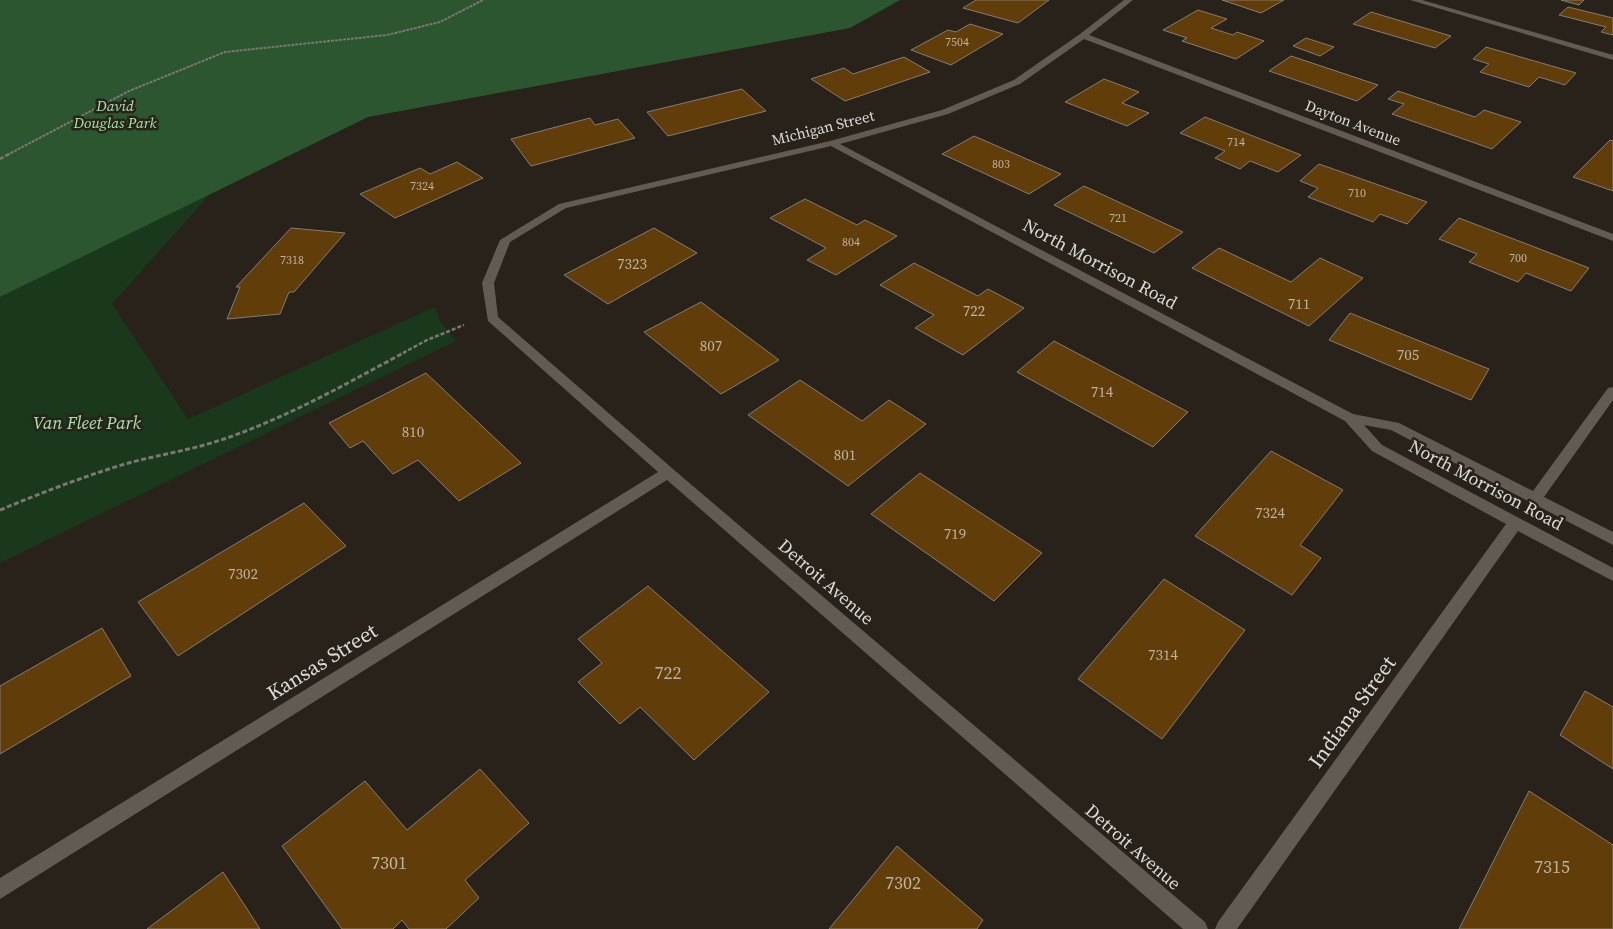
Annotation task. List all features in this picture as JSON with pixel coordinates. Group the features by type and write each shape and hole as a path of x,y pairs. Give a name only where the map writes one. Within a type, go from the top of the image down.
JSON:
{"street":[{"name":"Michigan Street","path":"492,318 488,283 505,240 563,206 832,143 945,112 1017,82 1083,36 1115,8 1128,0"},
{"path":"1414,0 1613,58"},
{"name":"Dayton Avenue","path":"1083,36 1613,238"},
{"name":"North Morrison Road","path":"832,143 1350,418 1394,426 1613,539"},
{"name":"Detroit Avenue","path":"492,318 668,473 1198,929"},
{"path":"1535,499 1613,391"},
{"name":"North Morrison Road","path":"1350,418 1377,448 1613,575"},
{"name":"Kansas Street","path":"0,889 668,473"},
{"name":"Indiana Street","path":"1225,929 1516,522"}],"path":[{"path":"0,159 129,90 225,52 304,45 386,34 440,22 483,0"},
{"path":"0,510 69,482 126,464 222,440 270,422 327,395 427,340 461,326 492,318"}],"green space":[{"name":"David Douglas Park","path":"0,0 900,0 850,28 368,117 209,195 112,304 188,419 435,307 440,321 456,341 0,563"},
{"name":"David Douglas Park","path":"0,0 900,0 850,28 368,117 0,297"}],"building":[{"path":"976,0 1049,0 1018,23 963,8"},
{"path":"1222,0 1284,0 1261,13"},
{"path":"1561,0 1584,0 1579,5"},
{"path":"1568,7 1613,18 1613,35 1601,32 1606,27 1559,15"},
{"path":"1198,10 1227,19 1211,28 1233,35 1237,32 1264,41 1236,59 1182,41 1187,38 1163,30"},
{"path":"1371,12 1451,36 1435,48 1353,24"},
{"path":"970,24 1003,34 951,65 911,50 948,30 956,32"},
{"path":"1306,38 1334,47 1320,56 1293,46"},
{"path":"1486,47 1576,73 1565,85 1539,77 1529,87 1480,72 1489,64 1473,59"},
{"path":"1291,56 1378,85 1357,101 1269,71"},
{"path":"904,57 930,72 845,101 811,79 844,68 853,74"},
{"path":"1104,79 1139,92 1122,103 1149,113 1127,126 1065,102"},
{"path":"742,89 766,111 668,136 647,112"},
{"path":"1398,91 1475,117 1484,110 1521,122 1492,149 1392,114 1404,104 1388,99"},
{"path":"1205,117 1301,155 1278,172 1250,161 1240,169 1215,158 1225,151 1180,133"},
{"path":"590,118 595,125 618,119 635,138 531,166 511,139"},
{"path":"974,136 1061,174 1029,194 942,154"},
{"path":"1610,140 1613,141 1613,191 1573,177"},
{"path":"457,162 483,178 395,218 360,194 420,168 430,174"},
{"path":"1319,164 1427,202 1407,224 1380,214 1373,222 1308,197 1318,188 1300,181"},
{"path":"1084,186 1183,232 1154,253 1054,205"},
{"path":"805,199 857,225 865,220 897,236 836,275 807,260 826,248 770,218"},
{"path":"1459,218 1589,268 1571,291 1526,273 1518,282 1469,262 1477,254 1439,239"},
{"path":"291,228 345,233 294,292 289,292 280,314 227,319 240,287 236,287"},
{"path":"654,228 697,253 608,304 564,275"},
{"path":"1219,248 1291,282 1320,258 1363,278 1309,326 1192,268"},
{"path":"914,263 978,296 988,289 1024,308 963,355 915,328 934,315 880,285"},
{"path":"701,302 779,360 721,394 644,332"},
{"path":"1350,313 1489,369 1471,400 1329,340"},
{"path":"1054,341 1188,412 1153,447 1017,372"},
{"path":"426,373 521,463 459,501 418,460 393,474 363,441 350,448 329,423"},
{"path":"800,380 862,421 889,400 926,424 848,486 748,415"},
{"path":"1271,451 1343,490 1300,545 1321,558 1292,595 1195,536"},
{"path":"920,473 1042,553 994,601 871,514"},
{"path":"304,503 346,546 178,656 138,602"},
{"path":"1164,579 1245,630 1162,739 1078,679"},
{"path":"648,586 769,692 694,760 640,707 620,724 578,682 602,663 578,639"},
{"path":"102,628 131,676 0,754 0,686"},
{"path":"1585,691 1613,707 1613,769 1560,735"},
{"path":"480,769 529,823 465,880 479,898 446,929 409,929 402,920 393,929 342,929 282,846 365,781 407,830"},
{"path":"1529,791 1613,845 1613,929 1459,929"},
{"path":"897,846 983,920 977,929 829,929"},
{"path":"223,872 260,929 147,929"}],"park label":[{"name":"Van Fleet Park","path":"87,423"}]}
